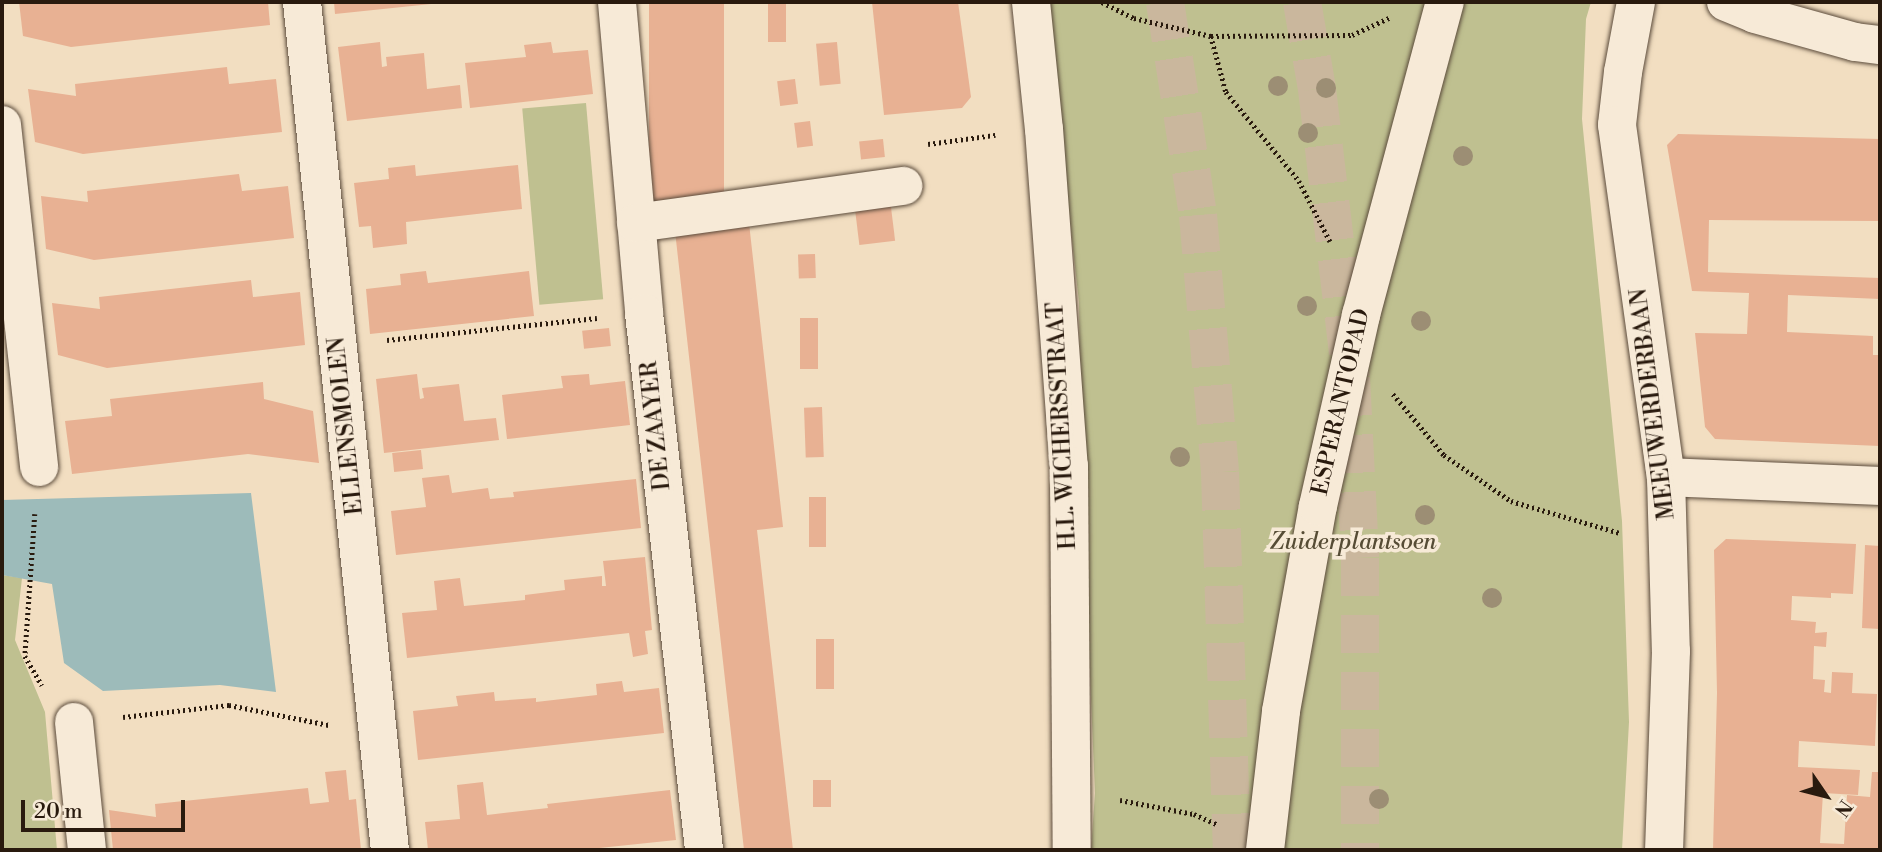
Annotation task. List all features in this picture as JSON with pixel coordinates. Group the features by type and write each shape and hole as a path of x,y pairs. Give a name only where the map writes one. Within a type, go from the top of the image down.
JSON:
{"street":[{"name":"ELLENSMOLEN","path":"302,2 390,850"},
{"name":"DE ZAAYER","path":"617,2 644,313 704,850"},
{"name":"H.L. WICHERSSTRAAT","path":"1031,2 1044,130 1069,466 1072,850"},
{"name":"ESPERANTOPAD","path":"1265,850 1281,711 1318,506 1361,315 1445,2"},
{"name":"MEEUWERDERBAAN","path":"1636,2 1617,125 1666,477 1671,651 1664,850"},
{"path":"1726,2 1755,14 1855,42 1880,45"},
{"path":"2,125 39,467"},
{"path":"636,223 903,186"},
{"path":"1666,477 1880,486"},
{"path":"74,722 87,850"}],"path":[{"path":"1102,2 1134,18 1211,36 1352,35 1397,14"},
{"path":"903,186 906,147 1044,130"},
{"path":"338,345 644,313"},
{"path":"35,509 26,604 25,656 55,710 74,722 229,705 378,734"},
{"path":"1073,797 1131,801 1194,814 1228,830"}],"green space":[{"name":"Zuiderplantsoen","path":"1045,2 1591,2 1586,19 1582,119 1622,521 1629,722 1622,850 1091,850 1095,793 1081,462 1079,302"},
{"path":"586,103 603,299 539,305 522,109"},
{"path":"2,575 22,578 15,640 45,712 57,850 2,850"}],"water":[{"path":"251,493 276,692 220,685 103,691 64,663 52,584 2,575 2,500"}],"building":[{"path":"19,2 268,2 270,25 71,47 23,36"},
{"path":"334,2 431,2 431,4 335,14"},
{"path":"649,2 724,2 724,210 649,210"},
{"path":"768,2 786,2 786,42 768,42"},
{"path":"872,2 958,2 971,97 962,108 884,115"},
{"path":"380,42 382,67 387,66 386,57 424,53 427,89 460,85 462,108 347,121 338,47"},
{"path":"551,42 553,53 588,50 593,94 470,108 465,63 526,57 524,45"},
{"path":"837,42 841,84 820,86 816,44"},
{"path":"227,67 229,84 276,79 282,132 83,154 35,142 28,89 76,96 75,84"},
{"path":"795,79 798,104 780,106 777,81"},
{"path":"810,121 813,146 797,148 794,123"},
{"path":"1678,134 1880,139 1880,221 1709,220 1708,272 1880,278 1880,299 1788,295 1787,332 1873,336 1873,355 1880,355 1880,446 1715,439 1705,427 1695,333 1747,334 1749,293 1692,291 1667,145"},
{"path":"883,139 885,157 861,159 859,142"},
{"path":"415,165 416,176 518,165 522,209 406,222 407,244 373,248 371,226 359,227 354,183 389,179 388,168"},
{"path":"239,174 242,191 288,186 294,238 94,260 46,249 41,196 88,202 87,191"},
{"path":"890,199 895,241 859,245 854,203"},
{"path":"748,214 783,527 757,530 793,850 744,850 674,222"},
{"path":"815,254 816,278 799,279 798,255"},
{"path":"426,271 428,283 529,271 534,316 370,334 366,289 401,285 400,274"},
{"path":"251,280 253,297 300,292 305,345 107,368 58,355 52,303 100,309 99,297"},
{"path":"800,318 818,318 818,369 800,369"},
{"path":"609,328 611,346 584,349 582,331"},
{"path":"417,374 420,399 424,398 422,388 459,384 464,421 496,418 499,440 384,453 376,379"},
{"path":"589,374 590,385 625,381 630,425 507,439 502,395 563,388 561,376"},
{"path":"263,382 264,399 313,411 319,463 248,454 72,474 65,421 112,416 110,399"},
{"path":"822,407 824,457 806,458 804,408"},
{"path":"421,450 423,469 394,472 392,453"},
{"path":"449,475 452,493 488,488 490,499 514,497 513,492 636,479 641,528 396,555 391,511 426,507 422,478"},
{"path":"809,497 826,497 826,547 809,547"},
{"path":"1726,539 1856,544 1853,594 1831,593 1831,598 1792,596 1791,620 1816,622 1815,633 1827,632 1826,647 1814,646 1813,679 1825,680 1824,692 1831,693 1832,672 1853,673 1852,693 1877,694 1875,746 1799,741 1798,767 1860,770 1858,795 1823,793 1820,843 1844,844 1847,795 1870,797 1872,772 1880,772 1880,850 1713,850 1717,693 1714,550"},
{"path":"1865,545 1880,546 1880,629 1862,628"},
{"path":"645,557 652,630 645,631 648,654 633,657 629,633 407,658 402,613 437,610 434,581 460,578 464,606 525,600 525,595 565,590 564,580 602,576 602,586 606,586 603,561"},
{"path":"816,639 834,639 834,689 816,689"},
{"path":"622,681 624,692 659,688 664,733 418,760 413,711 458,706 456,696 494,692 495,701 536,698 536,702 597,695 596,684"},
{"path":"346,770 349,800 356,799 361,850 113,850 109,810 156,817 155,804 308,788 310,804 329,802 325,772"},
{"path":"813,780 831,780 831,807 813,807"},
{"path":"483,782 487,815 548,808 547,804 670,790 676,840 580,850 428,850 425,822 460,819 457,785"}],"tunnel":[{"path":"1165,2 1198,215 1220,472 1232,850"},
{"path":"1302,2 1317,89 1351,378 1360,558 1360,850"}]}
